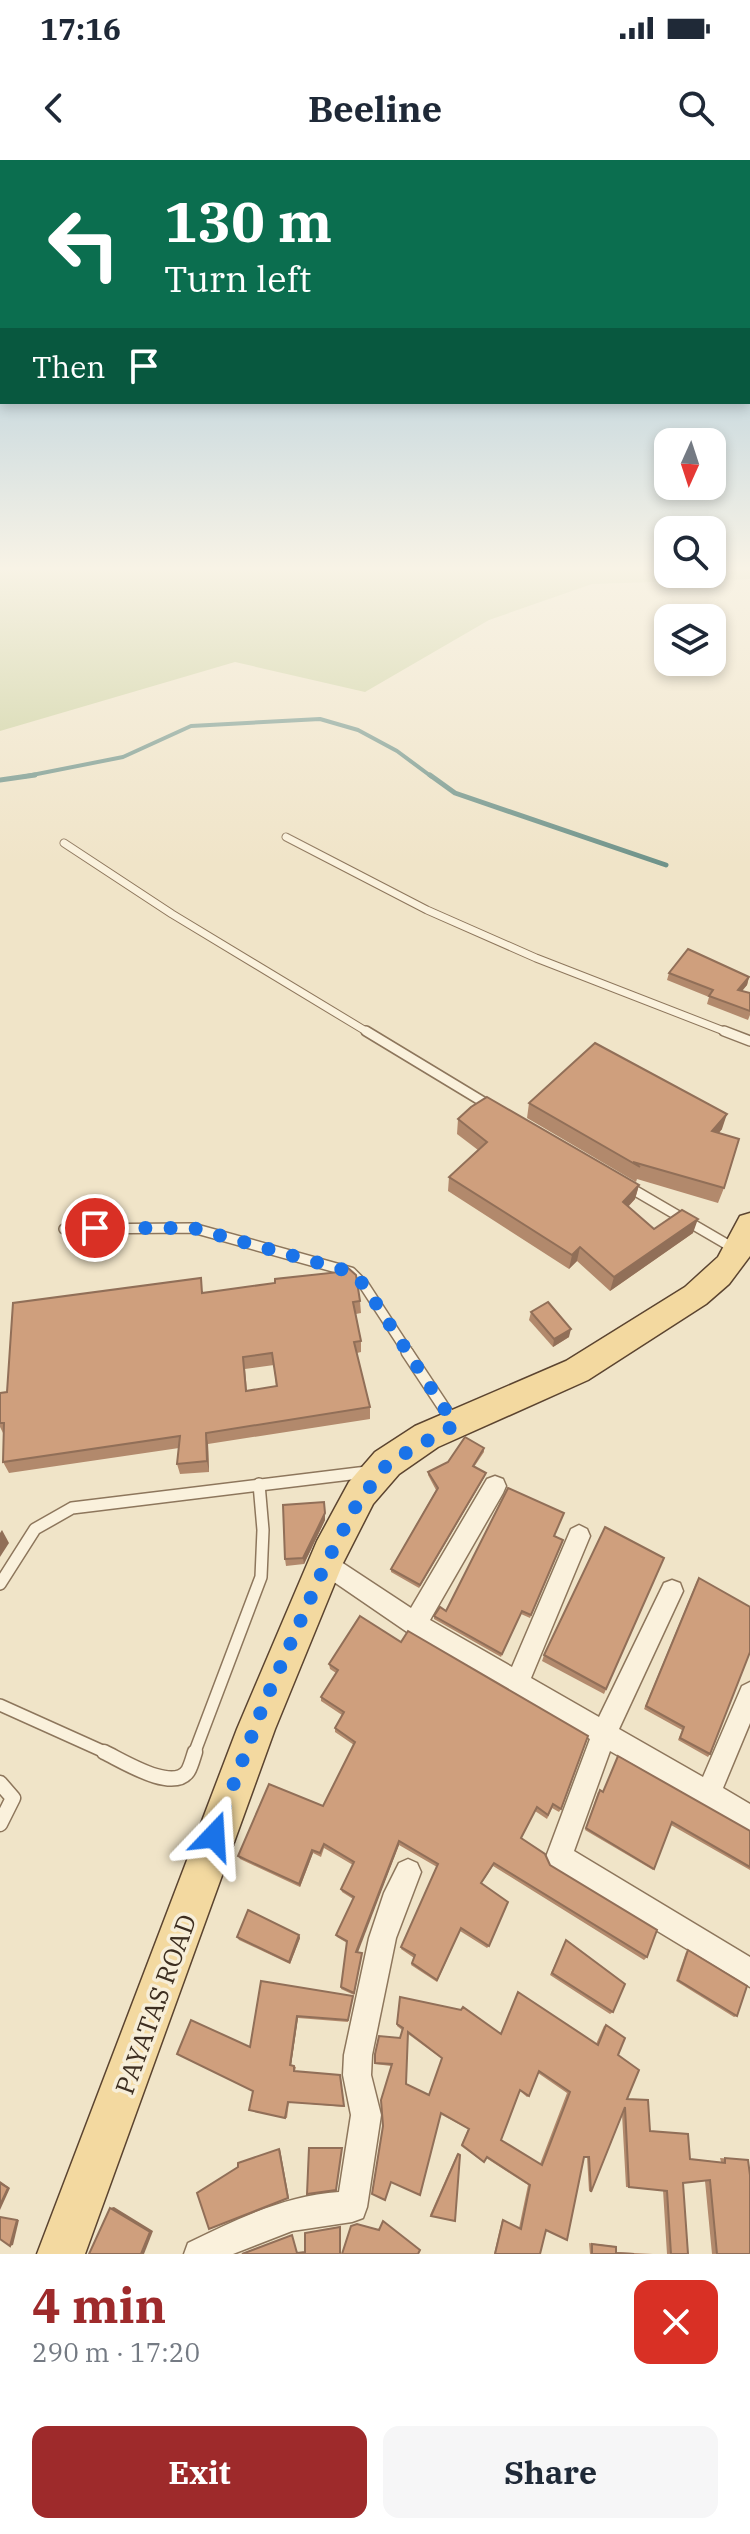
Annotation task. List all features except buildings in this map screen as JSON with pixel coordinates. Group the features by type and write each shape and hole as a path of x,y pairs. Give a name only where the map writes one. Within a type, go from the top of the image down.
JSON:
{"main road":[{"name":"PAYATAS ROAD","path":"61,2254 111,2126 263,1706 326,1563 357,1504 379,1471 414,1445 563,1377 617,1348 709,1286 745,1238"}],"street":[{"path":"415,1624 495,1486"},
{"path":"517,1682 579,1536"},
{"path":"326,1563 415,1624 750,1818"},
{"path":"672,1591 604,1734 559,1857 750,1973"},
{"path":"708,1795 750,1694"},
{"path":"199,2254 287,2215 327,2207 352,2207 366,2115 357,2075 358,2055 384,1931 395,1895 408,1872"}],"lane":[{"path":"286,837 427,910 536,958 750,1041"},
{"path":"64,843 172,914 493,1107"},
{"path":"617,1180 745,1238"},
{"path":"64,1229 193,1228 351,1272 389,1322 455,1425"},
{"path":"0,1584 35,1529 72,1508 379,1471"},
{"path":"0,1705 166,1780 180,1778 188,1771 261,1577 263,1530 259,1484"},
{"path":"0,1783 13,1798 0,1824"}],"green space":[{"path":"0,668 216,668 0,731"},
{"path":"260,668 407,668 365,692"}],"waterway":[{"path":"25,776 123,757 191,726 320,719 358,730 397,751 432,777"},
{"path":"25,776 35,775"},
{"path":"430,775 455,793 666,865"},
{"path":"0,780 25,776"}],"route":[{"path":"95,1228 193,1228 228,1235 351,1272 364,1285 455,1425 400,1453 379,1471 357,1504 326,1563 263,1706 214,1836"}]}
